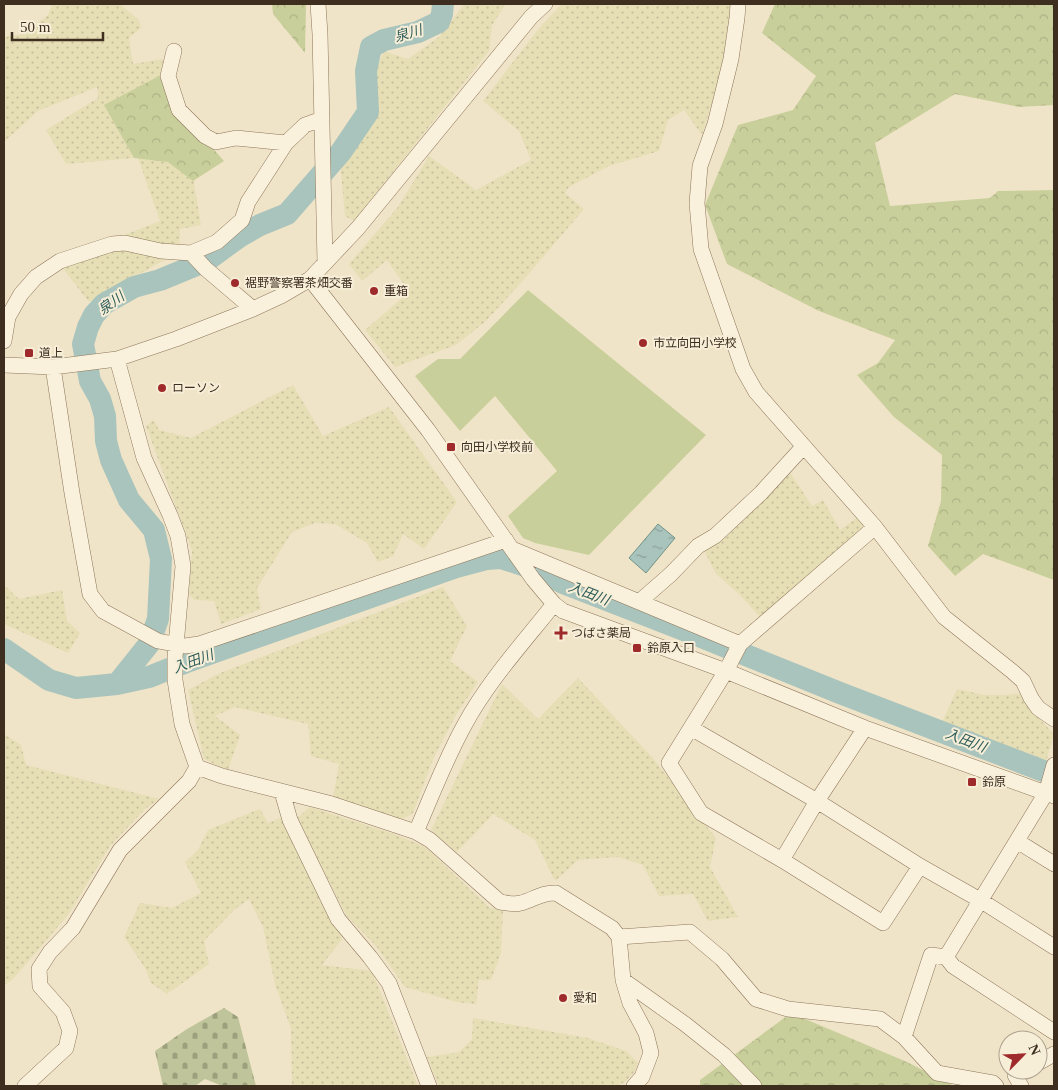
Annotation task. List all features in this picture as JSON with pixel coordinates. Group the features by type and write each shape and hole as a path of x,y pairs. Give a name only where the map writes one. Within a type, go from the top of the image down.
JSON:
{"street":[{"path":"318,4 325,263"},
{"path":"4,365 60,367 110,360 176,339 253,309 310,280 358,228 525,24 545,4"},
{"path":"738,4 731,58 715,124 700,166 697,203 701,249 743,368 756,392 875,527 944,617 1018,676 1023,681 1038,708 1054,719"},
{"path":"174,51 168,76 179,110 205,136 216,142 236,138 286,143"},
{"path":"4,341 8,316 21,294 36,277 60,261 112,244 125,243 161,251 193,255 217,242 242,220 248,202 286,143 305,125 322,119"},
{"path":"193,255 206,269 253,309"},
{"path":"310,280 428,430 533,579 554,604 575,616 734,656"},
{"path":"25,1086 66,1048 70,1031 63,1012 40,986 39,969 50,952 73,928 120,850 189,781 197,767 182,724 175,680 183,566 178,536 144,458 110,360"},
{"path":"60,367 72,493 90,594 103,611 176,651"},
{"path":"639,602 671,574 698,546 715,536 760,493 803,447"},
{"path":"875,527 734,656 670,763 701,813 782,860 883,923 920,866"},
{"path":"176,651 185,646 199,644 509,545 639,602 865,728 1051,783 946,957"},
{"path":"416,832 444,764 466,722 501,670 554,604"},
{"path":"691,728 817,801 1054,947"},
{"path":"782,860 817,801 865,728"},
{"path":"197,767 222,776 332,804 416,832 430,840 500,902 510,904 521,903 547,892 556,893 612,928 619,937 623,980 630,1003 646,1033 652,1053 642,1077 634,1086"},
{"path":"282,792 290,820 338,919 370,957 388,983 429,1086"},
{"path":"1017,841 1054,864"},
{"path":"619,937 690,932 722,959 756,999 788,1009 880,1019 904,1037 937,1073 993,1083 996,1086"},
{"path":"904,1037 931,955 946,957 953,966 1054,1032"},
{"path":"623,980 724,1054 754,1086"}],"shaded area":[{"path":"52,4 120,4 139,20 141,28 129,38 133,64 163,59 161,77 106,107 134,158 66,164 46,130 98,98 97,87 38,111 4,142 4,37 23,34 48,15"},
{"path":"464,4 506,4 492,25 489,51 354,221 345,216 340,161 373,117 372,77 384,51 408,59 439,37"},
{"path":"562,4 731,4 731,23 719,80 702,135 684,110 668,120 659,151 609,166 569,187 565,193 584,209 486,321 456,345 395,367 365,330 409,292 387,260 362,281 349,264 398,207 429,156 476,190 531,160 519,131 483,101 540,27"},
{"path":"138,158 171,162 193,177 201,225 180,229 179,252 89,302 61,266 122,236 160,221"},
{"path":"293,385 323,436 389,407 457,502 424,549 403,534 393,556 378,562 367,543 335,524 315,523 292,532 257,588 261,609 221,624 214,601 194,600 189,594 192,551 146,426 154,420 159,430 191,438"},
{"path":"789,471 812,506 823,500 840,530 859,516 867,527 761,618 738,593 716,574 705,552"},
{"path":"4,585 19,599 62,590 67,621 80,633 68,653 4,624"},
{"path":"443,587 467,626 450,661 478,682 456,715 434,757 413,813 401,820 333,797 339,764 311,756 308,724 235,707 215,716 240,735 228,770 204,759 188,690 218,674"},
{"path":"578,678 652,757 716,838 710,867 738,917 708,921 693,894 659,896 643,865 618,857 578,860 555,881 535,840 493,814 457,852 431,830 502,684 538,719"},
{"path":"957,689 984,695 1022,693 1030,709 1052,732 1053,737 1045,766 940,727"},
{"path":"4,734 21,745 26,765 159,799 145,809 110,846 68,915 13,979 4,986"},
{"path":"310,807 394,834 424,846 490,908 503,909 501,953 491,980 479,980 476,1004 456,1002 405,987 376,946 346,915 297,818"},
{"path":"260,809 268,823 283,817 342,939 322,965 372,971 418,1086 292,1086 291,1029 275,984 263,927 249,899 234,910 204,941 209,964 167,994 151,983 145,968 124,937 140,903 172,908 201,893 185,862 198,850 208,830"},
{"path":"473,1018 588,1038 626,1051 638,1063 635,1071 626,1081 618,1086 439,1086 427,1057 459,1052 472,1039"}],"green space":[{"path":"272,4 306,4 305,53 273,14"},
{"path":"775,4 1054,4 1054,105 1019,107 955,94 875,143 890,206 990,198 998,191 1054,190 1054,580 983,554 955,576 928,546 941,501 942,455 894,417 857,375 878,363 895,340 819,311 727,264 705,205 738,125 793,110 816,76 762,33"},
{"path":"161,75 203,137 224,161 193,181 168,162 134,158 104,105"},
{"path":"528,290 706,435 589,555 535,543 523,538 508,516 557,471 495,396 460,431 415,376 438,359 460,359"},
{"path":"224,1008 238,1017 256,1086 220,1086 205,1079 195,1086 163,1086 155,1051 187,1029"},
{"path":"791,1013 907,1062 954,1086 700,1086 700,1080"}],"water":[{"path":"658,524 675,538 646,573 629,558"}],"waterway":[{"name":"泉川","path":"117,684 149,644 158,619 161,559 154,530 129,500 111,460 106,441 105,416 100,399 90,381 83,344 88,327 94,315 104,304 134,287 160,280 206,261 239,237 260,225 287,214 341,152 368,112 366,71 371,47 384,40 418,32 439,22 443,4"},
{"name":"入田川","path":"4,649 49,680 76,688 117,684 149,677 189,661 456,567 486,559 501,558 538,570 563,583 840,693 1054,775"}],"place":[{"name":"裾野警察署茶畑交番","path":"235,283"},
{"name":"重箱","path":"374,291"},
{"name":"市立向田小学校","path":"643,343"},
{"name":"道上","path":"29,353"},
{"name":"ローソン","path":"162,388"},
{"name":"向田小学校前","path":"451,447"},
{"name":"つばさ薬局","path":"561,633"},
{"name":"鈴原入口","path":"637,648"},
{"name":"鈴原","path":"972,782"},
{"name":"愛和","path":"563,998"}]}
